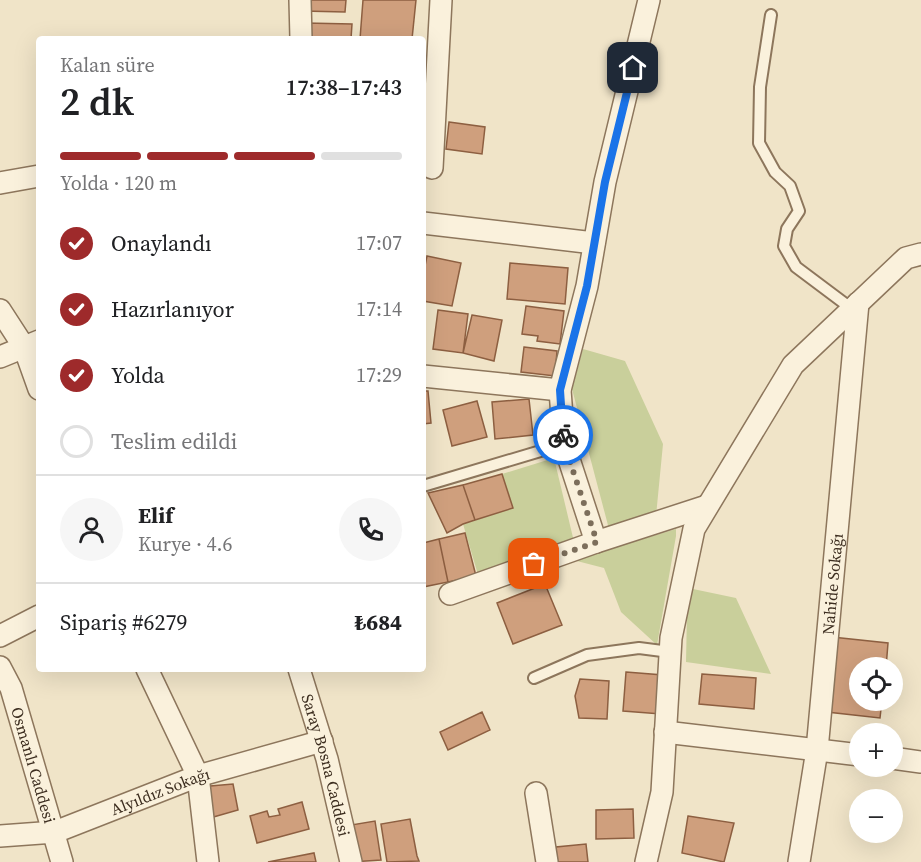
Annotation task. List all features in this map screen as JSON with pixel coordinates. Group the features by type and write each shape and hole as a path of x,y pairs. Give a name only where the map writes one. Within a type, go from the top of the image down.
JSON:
{"street":[{"path":"300,0 301,36"},
{"path":"432,168 441,0"},
{"path":"597,542 564,444 560,390 587,286 605,182 649,0"},
{"path":"0,183 36,177"},
{"path":"426,223 594,243"},
{"path":"646,862 662,792 671,638 694,529 793,365 906,258 921,254"},
{"name":"Nahide Sokağı","path":"799,862 817,750 855,306"},
{"path":"0,310 31,344 36,372"},
{"path":"0,357 31,344"},
{"path":"426,376 560,390"},
{"path":"450,594 707,506"},
{"path":"0,636 36,618"},
{"name":"Osmanlı Caddesi","path":"0,668 11,688 63,862"},
{"path":"148,672 198,776 208,862"},
{"name":"Saray Bosna Caddesi","path":"300,672 322,741 351,862"},
{"path":"665,732 849,754"},
{"name":"Alyıldız Sokağı","path":"0,836 55,832 198,776 322,741"},
{"path":"903,760 921,762"},
{"path":"536,793 547,862"}],"lane":[{"path":"771,15 760,87 759,143 775,172 790,186 799,211 787,229 784,246 796,267 855,306"},
{"path":"426,485 564,444"},
{"path":"534,678 587,655 639,648 670,652"}],"green space":[{"path":"583,349 625,361 663,444 656,516 609,529 572,389"},
{"path":"554,458 575,546 479,578 463,524 513,508 502,474"},
{"path":"676,529 657,645 621,612 604,568 573,560"},
{"path":"693,589 736,598 771,674 686,662 687,612"}],"building":[{"path":"303,0 346,0 345,12 302,11"},
{"path":"363,0 416,0 412,36 360,36"},
{"path":"305,23 352,24 351,36 305,36"},
{"path":"449,122 485,127 482,154 446,149"},
{"path":"427,256 461,263 452,306 426,302"},
{"path":"510,263 568,268 565,304 507,299"},
{"path":"526,306 564,311 560,344 537,341 538,336 522,334"},
{"path":"438,310 468,314 463,353 433,349"},
{"path":"472,315 502,320 494,361 463,353"},
{"path":"524,347 557,351 555,376 521,372"},
{"path":"426,391 428,391 431,423 426,424"},
{"path":"529,399 533,435 495,439 492,402"},
{"path":"477,401 487,437 452,446 443,410"},
{"path":"502,474 513,508 475,520 463,485"},
{"path":"463,485 475,520 447,533 428,493"},
{"path":"465,533 476,576 448,582 439,539"},
{"path":"439,539 448,582 426,586 426,542"},
{"path":"545,584 562,625 513,644 497,603"},
{"path":"832,637 888,643 887,657 849,657 849,711 881,711 880,718 827,712"},
{"path":"626,672 663,675 661,714 623,711"},
{"path":"702,674 756,678 754,709 699,704"},
{"path":"580,679 609,681 607,719 579,718 575,696"},
{"path":"482,712 490,730 448,750 440,732"},
{"path":"233,784 238,810 203,820 199,787"},
{"path":"302,802 309,829 257,843 250,816 267,811 269,817 280,815 278,809"},
{"path":"633,809 634,838 596,839 596,810"},
{"path":"688,816 734,823 724,862 682,853"},
{"path":"410,819 419,861 387,862 381,824"},
{"path":"375,821 381,860 351,862 345,826"},
{"path":"586,844 588,862 557,862 556,847"},
{"path":"314,853 316,862 268,862"}],"way so far":[{"path":"534,564 597,542 563,435"}],"route":[{"path":"563,435 560,390 587,286 605,182 633,68"}]}
